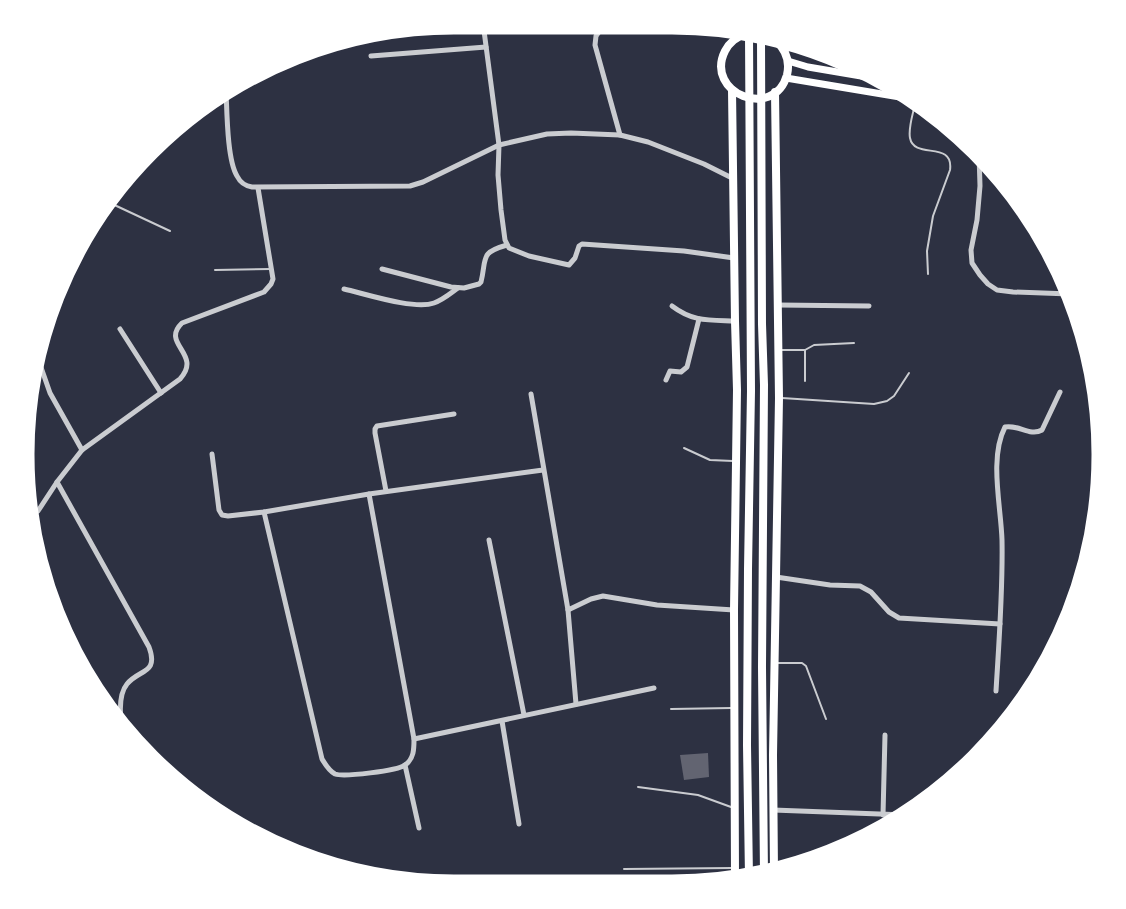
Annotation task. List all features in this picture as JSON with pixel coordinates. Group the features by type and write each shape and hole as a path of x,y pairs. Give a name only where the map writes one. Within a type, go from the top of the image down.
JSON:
{"highway":[{"path":"748,40 752,391 748,651 749,869"},
{"path":"761,43 764,866"}],"main road":[{"path":"739,39 727,48 721,66 726,83 740,96 749,99 767,97 782,86 786,78 788,61 781,47"},
{"path":"788,61 808,67 856,75"},
{"path":"786,78 893,96"},
{"path":"732,90 736,390 735,868"},
{"path":"774,863 779,398 776,92"}],"street":[{"path":"484,33 499,145 498,175 501,210 508,248 529,256 569,265 582,244 684,251 734,258"},
{"path":"598,33 596,45 620,135"},
{"path":"370,56 486,47"},
{"path":"226,100 233,169 242,183 258,188 410,186 423,182 499,145 547,134 571,133 620,135 648,142 704,164 734,179"},
{"path":"979,167 977,220 971,250 972,262 980,275 987,284 997,290 1061,294"},
{"path":"37,512 82,450 180,379 188,370 187,360 176,336 178,327 183,322 264,292 272,284 258,188"},
{"path":"382,270 451,287 464,288 482,282 487,255 493,249 507,245"},
{"path":"344,289 424,305 441,299 458,288"},
{"path":"778,305 869,306"},
{"path":"672,306 689,317 735,321"},
{"path":"666,380 670,371 681,372 687,367 699,319"},
{"path":"120,329 161,393"},
{"path":"42,369 50,393 82,450"},
{"path":"996,691 1002,540 997,460 999,445 1005,427 1012,425 1028,431 1042,430 1060,392"},
{"path":"531,394 568,610 576,704"},
{"path":"386,491 375,433 377,426 454,414"},
{"path":"212,454 219,510 222,515 228,516 386,491 543,470"},
{"path":"57,482 152,656 149,667 128,683 123,691 121,712"},
{"path":"264,512 322,759 330,771 335,774 346,775 394,769 411,760 414,739 369,494"},
{"path":"489,540 524,715"},
{"path":"776,577 830,585 860,586 871,592 889,612 899,618 1000,624"},
{"path":"568,610 591,599 603,597 734,610"},
{"path":"414,739 654,688"},
{"path":"502,721 519,824"},
{"path":"882,815 885,735"},
{"path":"405,765 419,828"},
{"path":"773,810 890,815"}],"lane":[{"path":"914,110 909,136 911,142 920,149 945,155 951,163 933,216 927,251 928,274"},
{"path":"115,205 170,231"},
{"path":"215,270 271,269"},
{"path":"779,349 805,350 814,345 854,344"},
{"path":"805,350 806,381"},
{"path":"779,398 874,404 887,401 894,396 909,373"},
{"path":"684,448 710,460 736,461"},
{"path":"775,663 802,663 806,666 826,719"},
{"path":"671,709 734,708"},
{"path":"638,786 698,795 734,808"},
{"path":"624,869 735,868"}],"building":[{"path":"708,753 709,777 684,780 680,755"}]}
